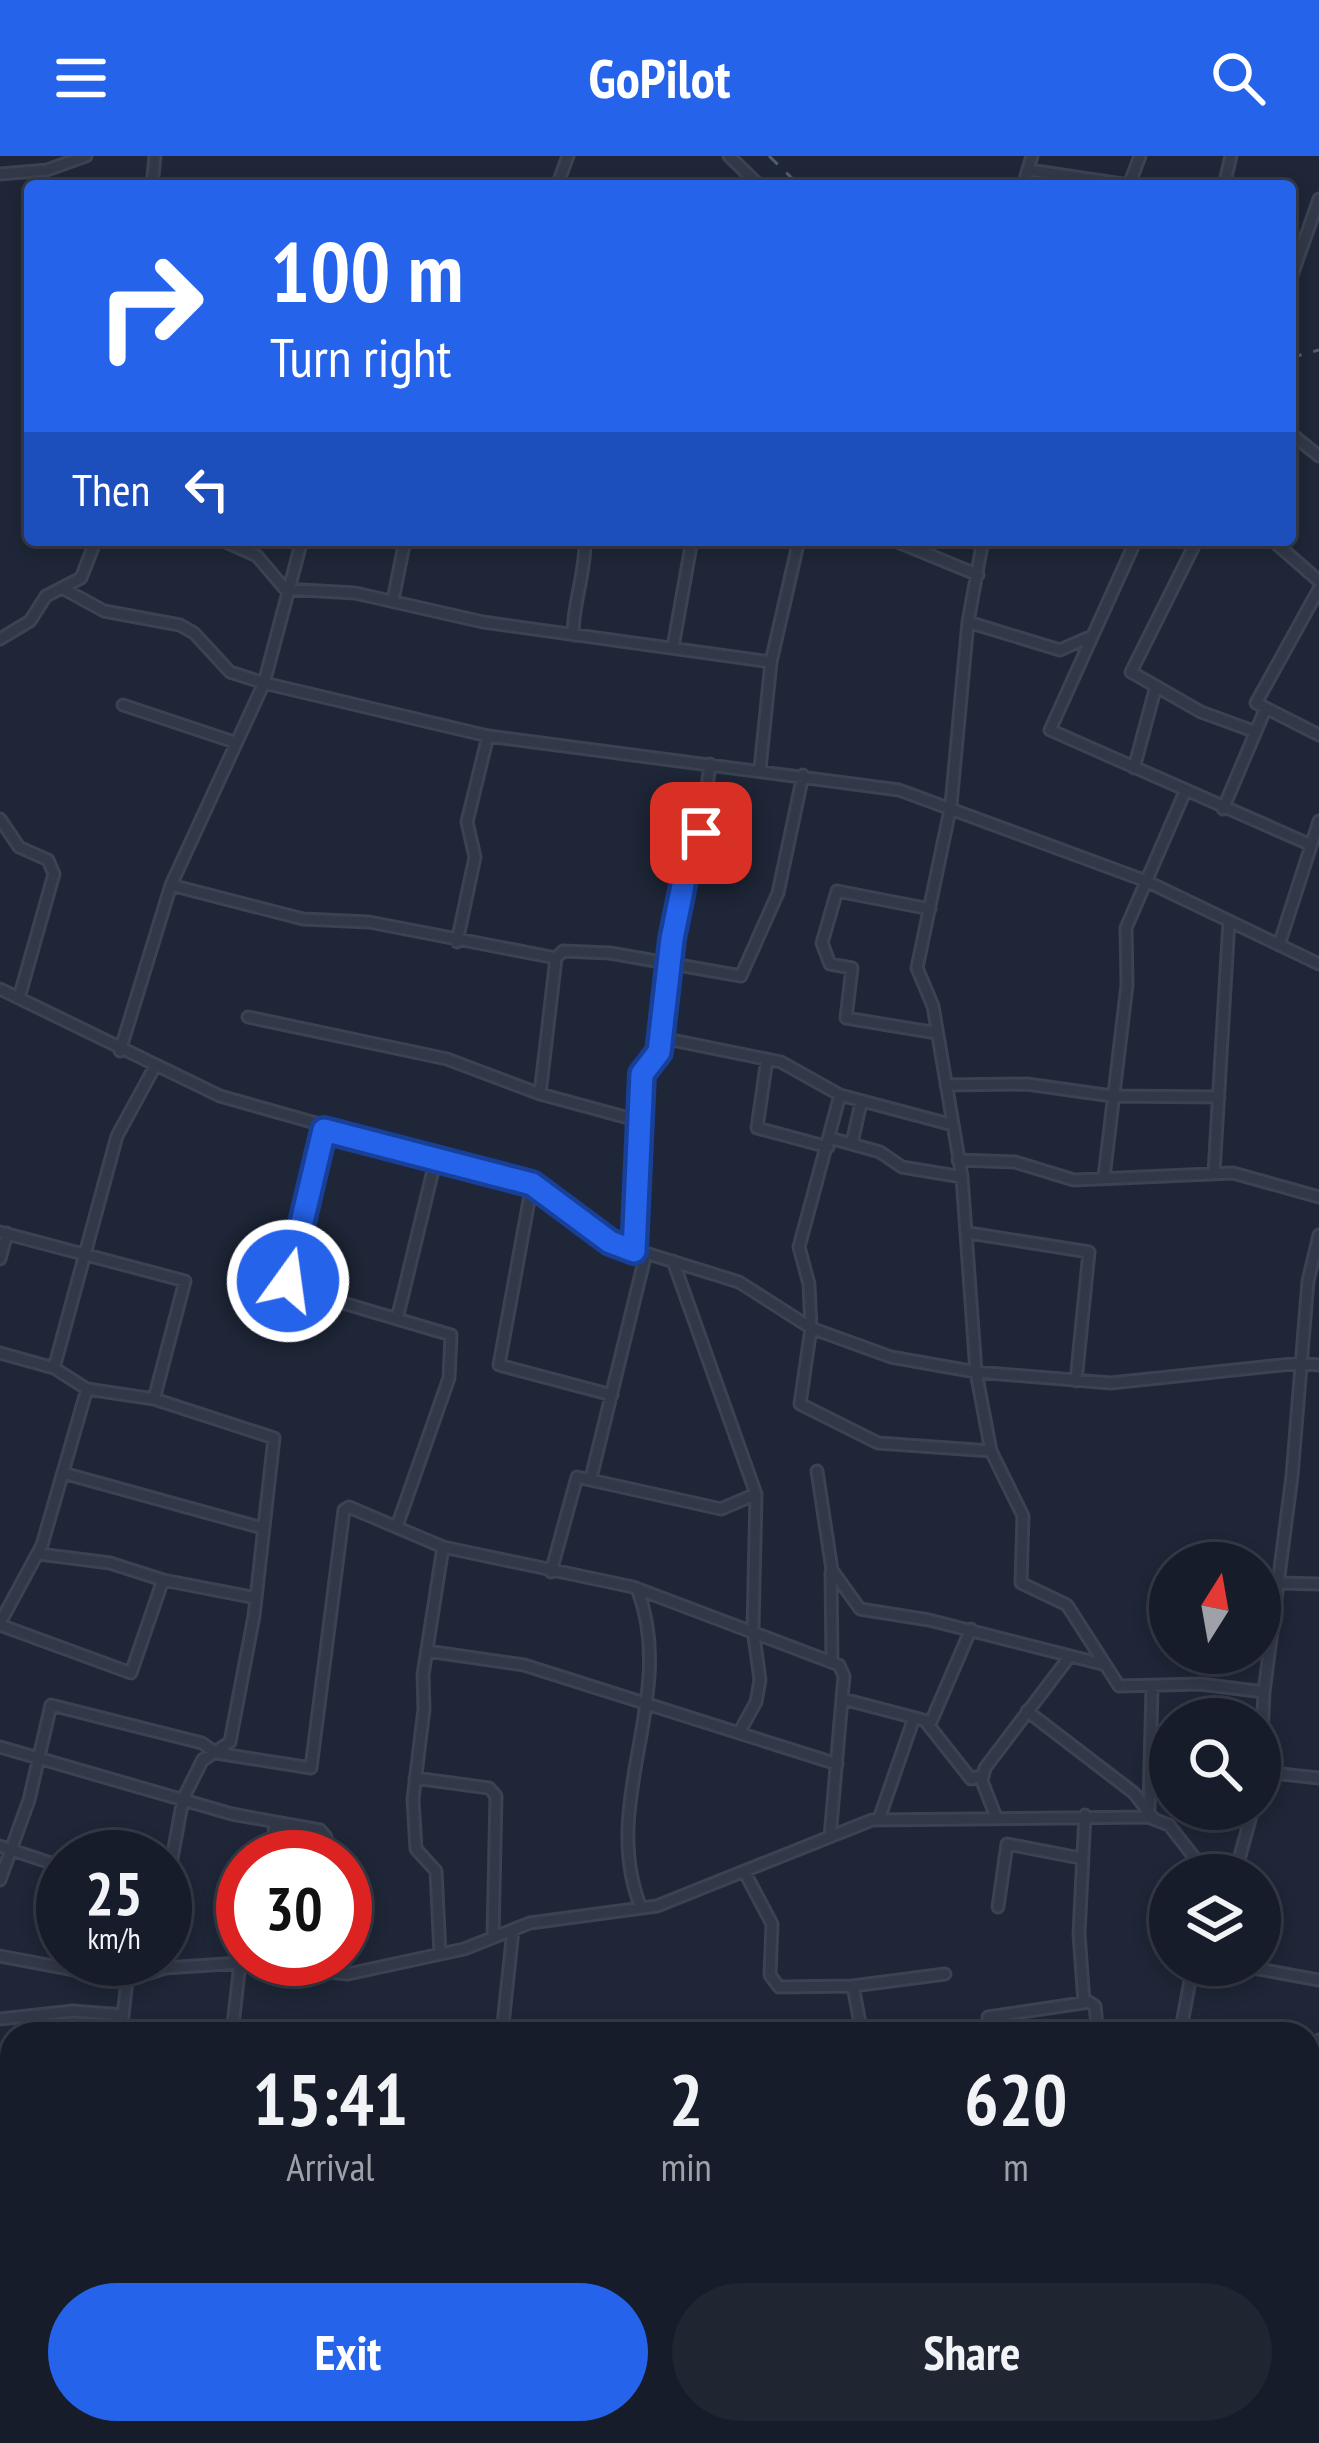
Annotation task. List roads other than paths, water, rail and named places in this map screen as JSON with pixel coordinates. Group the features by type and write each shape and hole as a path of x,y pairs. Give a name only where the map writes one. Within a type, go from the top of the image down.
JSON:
{"street":[{"path":"47,170 49,156"},
{"path":"0,173 47,170 86,156"},
{"path":"728,156 754,180"},
{"path":"1025,180 1033,156"},
{"path":"1029,170 1095,180"},
{"path":"1296,263 1319,199"},
{"path":"0,639 29,620 46,596 64,590 85,573 94,546"},
{"path":"234,546 256,556 285,589 393,600 482,622 771,662"},
{"path":"120,1051 171,885 264,683 300,546"},
{"path":"393,600 404,546"},
{"path":"573,635 573,600 586,562 586,546"},
{"path":"673,647 691,546"},
{"path":"760,769 771,662 798,546"},
{"path":"907,546 978,574"},
{"path":"982,546 968,622 951,805 917,968 930,995 962,1177 976,1372 991,1451 1023,1516 1021,1583 1067,1605 1119,1686 1200,1684 1264,1692"},
{"path":"1133,546 1050,730 1184,794 1311,845"},
{"path":"1194,546 1130,668 1155,690 1256,733"},
{"path":"1279,546 1319,585 1256,696 1265,710 1319,735"},
{"path":"1309,573 1319,561"},
{"path":"64,590 104,610 179,625 194,633 230,672 264,683 488,736 802,775 899,790 951,805 1146,881 1319,964"},
{"path":"968,622 1060,650 1090,637"},
{"path":"1133,768 1155,690"},
{"path":"123,705 234,742"},
{"path":"1223,809 1265,710"},
{"path":"457,941 475,857 467,821 488,736"},
{"path":"591,1478 640,1252 636,1120 642,1074 662,1038 670,962 689,856 701,833 710,764"},
{"path":"540,1094 556,958 563,951 604,952 744,974 778,893 802,775"},
{"path":"1104,1177 1127,985 1126,928 1184,794"},
{"path":"0,819 14,842 48,860 54,874 19,998"},
{"path":"1279,945 1319,821"},
{"path":"171,885 303,919 369,922 556,958"},
{"path":"930,909 837,891 822,943 830,964 852,968 846,1018 937,1033"},
{"path":"1214,1173 1229,921"},
{"path":"0,989 154,1068 324,1130 532,1184 610,1242 745,1285 812,1328 891,1358 976,1372 1111,1383 1301,1363 1319,1366"},
{"path":"248,1017 434,1055 540,1094 636,1120"},
{"path":"662,1038 767,1058 861,1103 953,1124"},
{"path":"767,1058 757,1128 852,1143 902,1166 962,1177"},
{"path":"54,1368 122,1123 154,1068"},
{"path":"946,1085 1027,1084 1112,1096 1219,1097"},
{"path":"840,1095 799,1256 809,1284 812,1328 798,1396 804,1410 878,1443 991,1451"},
{"path":"852,1143 861,1103"},
{"path":"324,1130 289,1287 451,1335 449,1378 397,1526"},
{"path":"398,1316 436,1158"},
{"path":"958,1160 1015,1162 1074,1180 1214,1173 1319,1197"},
{"path":"532,1184 500,1365 612,1395"},
{"path":"0,1259 3,1232 185,1281 154,1399"},
{"path":"969,1233 1089,1252 1076,1381"},
{"path":"1281,1573 1308,1281 1319,1234"},
{"path":"673,1262 756,1494 753,1629 760,1680 756,1702 740,1731"},
{"path":"0,1353 54,1368 87,1389 154,1399 270,1432 275,1446 256,1598 230,1742 203,1760"},
{"path":"87,1389 39,1553 0,1624 131,1673 163,1580"},
{"path":"817,1471 832,1567 832,1662"},
{"path":"62,1473 171,1508 262,1528"},
{"path":"551,1572 572,1482 582,1476 721,1509 756,1494"},
{"path":"0,1880 4,1848 38,1755 49,1707 54,1705 202,1743 216,1753 311,1768 344,1510 349,1507 443,1547 638,1591 753,1629 832,1662 844,1676 830,1837"},
{"path":"440,1954 436,1871 413,1842 427,1651 443,1547"},
{"path":"39,1553 110,1563 163,1580 256,1598"},
{"path":"832,1567 867,1612 971,1629 1102,1664"},
{"path":"1281,1583 1319,1584"},
{"path":"638,1591 652,1675 626,1820 626,1870 641,1908"},
{"path":"843,1700 920,1720 934,1719 971,1629"},
{"path":"427,1651 514,1663 837,1764"},
{"path":"920,1720 970,1779 982,1775 1070,1656"},
{"path":"1264,1698 1267,1674"},
{"path":"1152,1688 1152,1698"},
{"path":"1027,1712 1134,1793 1149,1812"},
{"path":"879,1819 920,1720"},
{"path":"177,1830 183,1799 203,1760 202,1743"},
{"path":"0,1747 308,1830"},
{"path":"982,1775 996,1817"},
{"path":"1281,1777 1319,1778"},
{"path":"415,1778 489,1788 496,1796 493,1937"},
{"path":"372,1969 440,1954 513,1930 641,1908 879,1819 1149,1814"},
{"path":"1084,1815 1080,1858 1084,2002"},
{"path":"274,1830 275,1824"},
{"path":"1173,1830 1192,1854"},
{"path":"998,1907 1007,1844 1080,1858"},
{"path":"4,1848 36,1858"},
{"path":"744,1871 772,1924 774,1982 787,1990 945,1974"},
{"path":"503,2022 513,1930"},
{"path":"0,1956 36,1963"},
{"path":"1281,1973 1319,1980"},
{"path":"122,2022 126,1986"},
{"path":"233,2022 237,1986"},
{"path":"853,1986 860,2022"},
{"path":"1182,2022 1189,1986"},
{"path":"988,2017 1084,2002 1095,2006 1097,2022"},
{"path":"0,2019 73,2011 123,2015"}],"railway":[{"path":"769,156 794,180"},
{"path":"1296,356 1319,350"}]}
